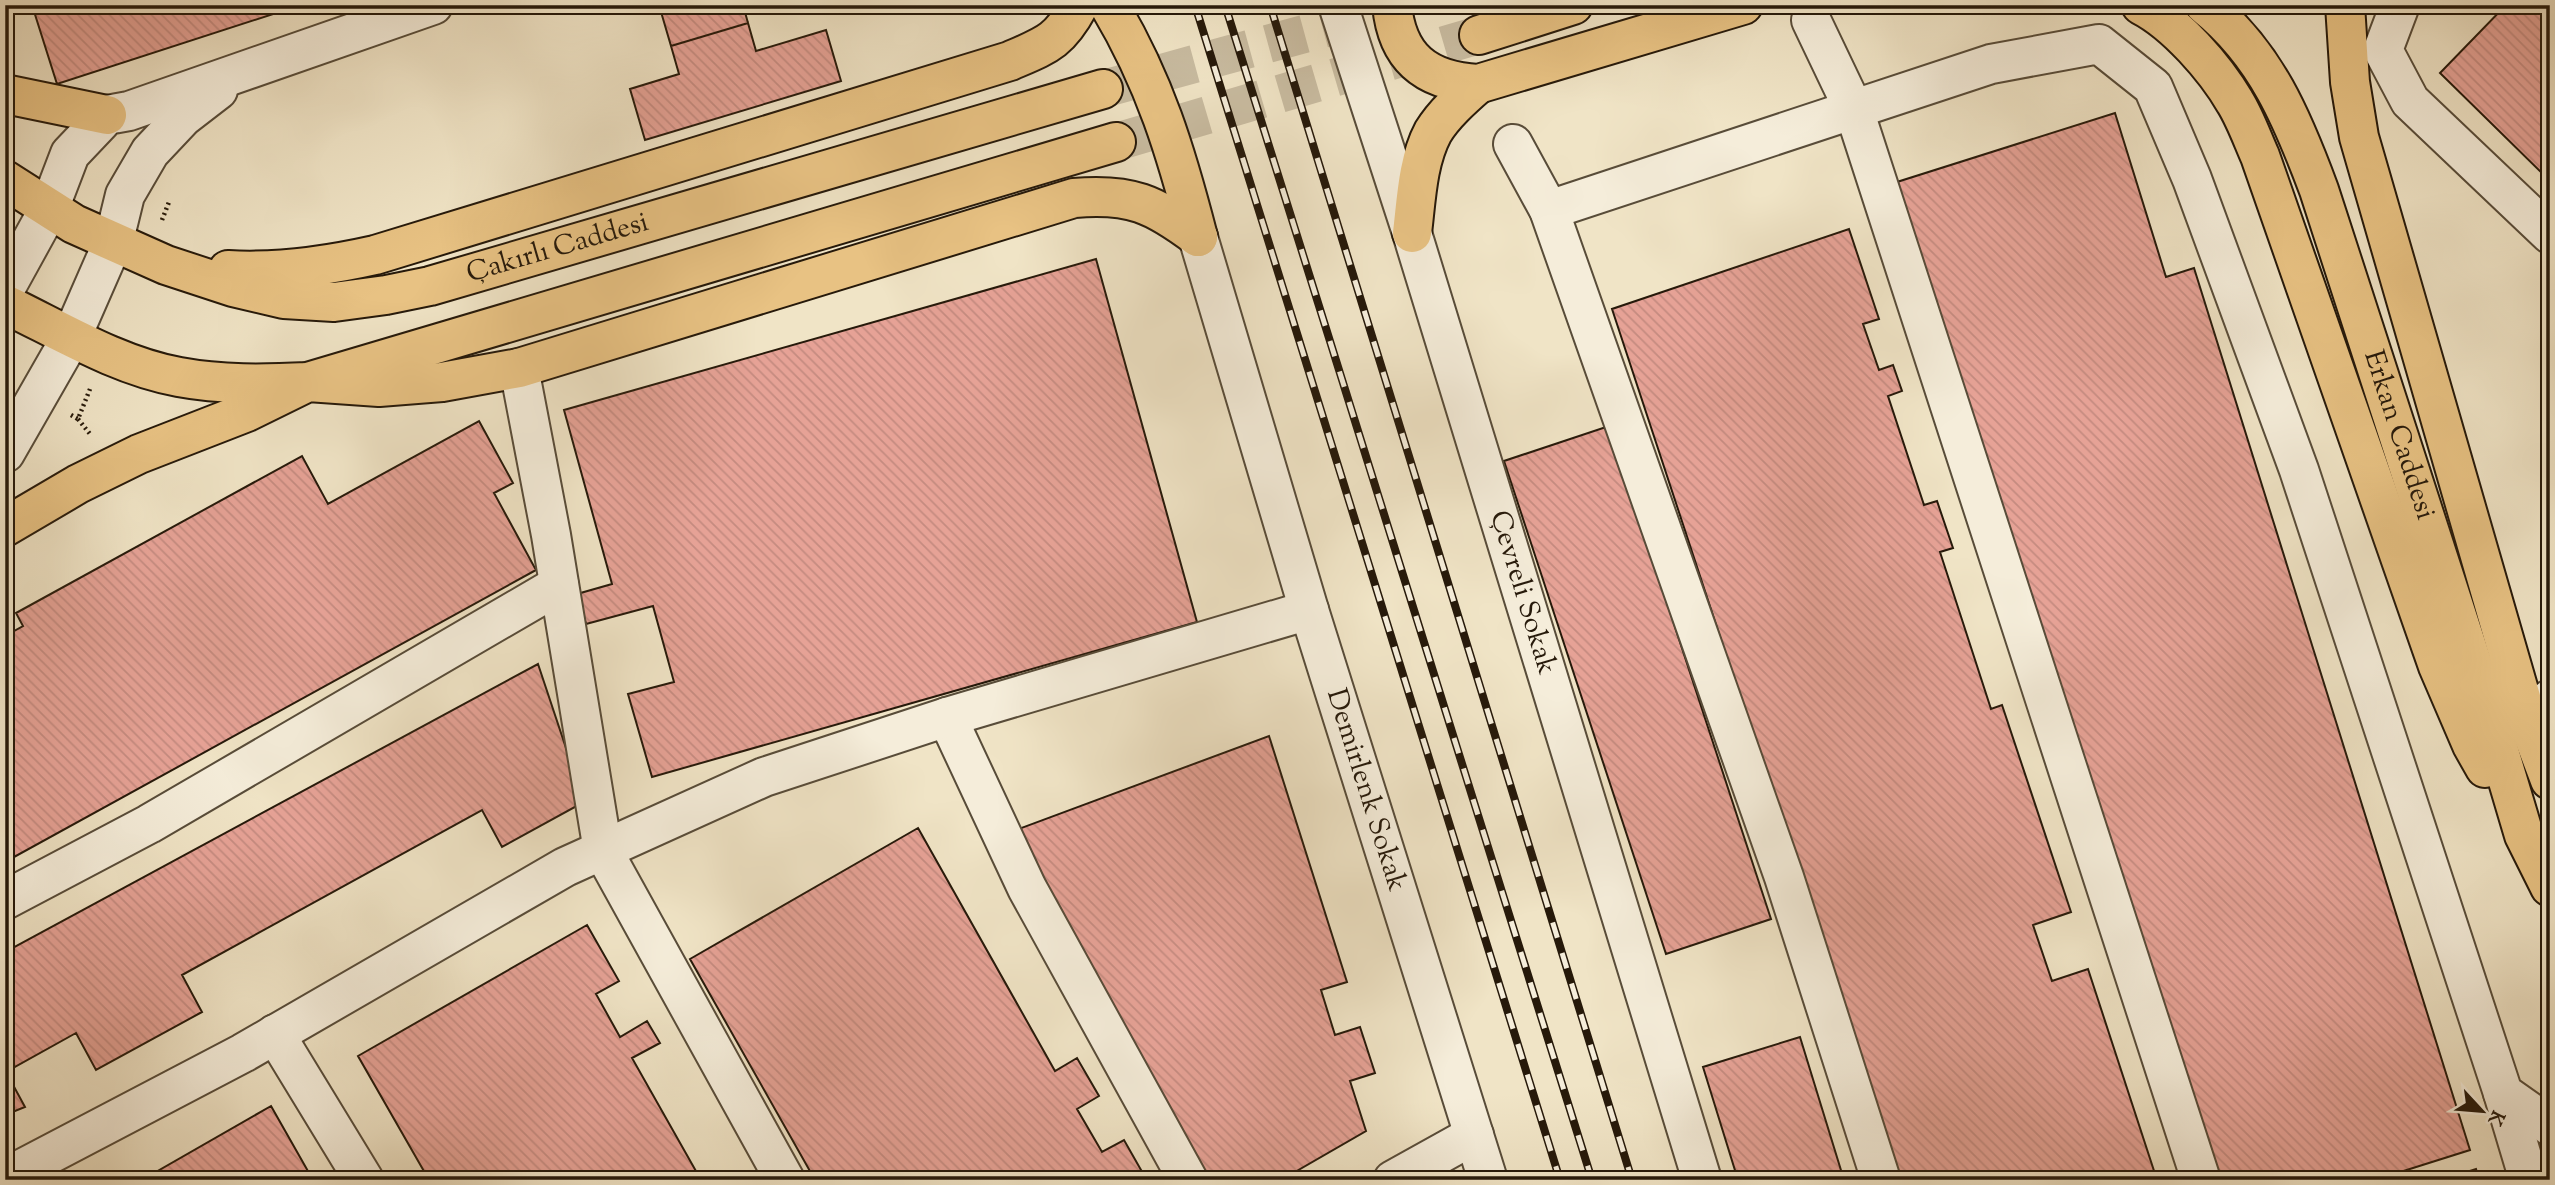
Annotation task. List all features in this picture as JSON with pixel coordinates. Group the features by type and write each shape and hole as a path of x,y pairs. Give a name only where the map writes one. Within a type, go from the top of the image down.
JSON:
{"main road":[{"path":"166,265 274,271 340,263 375,255 1010,61 1043,47 1066,29 1079,5"},
{"path":"1109,5 1126,33 1157,98 1179,162 1198,237"},
{"path":"1392,5 1394,27 1404,50 1423,68 1440,78 1478,84 1743,5"},
{"path":"1479,35 1573,5"},
{"path":"2141,5 2179,33 2207,63 2235,101 2260,156 2438,666 2472,745 2524,835"},
{"name":"Erkan Caddesi","path":"2206,5 2219,16 2261,65 2294,123 2319,190 2468,651 2524,835 2550,887"},
{"name":"Erkan Caddesi","path":"2345,5 2350,82 2359,137 2539,710 2550,780"},
{"path":"1412,233 1420,174 1433,133 1456,104 1478,84"},
{"name":"Çakırlı Caddesi","path":"5,180 74,224 166,265 233,287 284,299 334,302 430,286 1103,89"},
{"path":"5,94 107,116"},
{"name":"Çakırlı Caddesi","path":"5,304 125,362 176,377 221,383 308,382 1116,142"},
{"path":"5,527 78,484 128,460 247,412 308,382 379,387 442,382 519,368 1074,198 1106,195 1140,202 1167,214 1198,237"}],"street":[{"path":"5,289 49,209 70,154 107,116 129,111 433,5"},
{"name":"Çevreli Sokak","path":"1338,5 1412,233 1702,1180"},
{"path":"2400,5 2383,50 2410,101 2550,234"},
{"path":"1811,20 1854,110 2201,1180"},
{"path":"1549,210 1991,64 2099,44 2153,87 2192,179 2299,470 2529,1180"},
{"path":"5,453 72,337 114,240 125,195 150,152 183,117 242,71"},
{"path":"1513,144 1549,210 1784,877 1881,1180"},
{"name":"Demirlenk Sokak","path":"1198,237 1308,610 1488,1180"},
{"path":"519,368 559,585 603,851 785,1180"},
{"path":"5,900 149,824 559,585"},
{"path":"5,1176 275,1034 565,867 764,777 947,716 1308,610"},
{"path":"947,716 1027,888 1188,1180"},
{"path":"275,1034 364,1180"},
{"path":"2503,1093 2550,1126"},
{"path":"1393,1180 1474,1135"}],"building":[{"path":"32,5 301,5 57,84"},
{"path":"659,5 743,5 748,23 671,46"},
{"path":"2506,5 2550,5 2550,181 2440,73"},
{"path":"748,23 756,51 826,30 841,81 645,140 630,89 679,74 671,46"},
{"path":"2115,113 2166,277 2194,268 2470,1150 2375,1180 2209,1180 1897,182"},
{"path":"1849,229 1879,319 1863,324 1879,370 1893,365 1902,391 1888,396 1924,505 1937,501 1953,548 1940,552 1991,709 2002,705 2071,912 2033,925 2052,981 2088,969 2157,1180 1899,1180 1612,309"},
{"path":"1096,259 1197,622 652,777 628,694 674,682 653,606 586,624 577,594 612,584 564,410"},
{"path":"479,421 513,483 494,493 536,570 5,862 5,636 23,626 16,613 302,456 328,504"},
{"path":"1609,426 1771,919 1666,954 1504,461"},
{"path":"538,664 584,802 502,847 482,810 182,975 202,1012 96,1070 76,1033 6,1072 25,1107 5,1115 5,952"},
{"path":"1269,736 1347,982 1321,990 1335,1035 1360,1027 1375,1073 1350,1081 1366,1131 1281,1180 1206,1180 1008,833"},
{"path":"918,828 1055,1071 1077,1058 1099,1096 1077,1109 1102,1152 1124,1140 1145,1177 1141,1180 815,1180 690,959"},
{"path":"587,925 619,981 596,994 620,1037 647,1021 660,1043 632,1058 701,1180 429,1180 358,1056"},
{"path":"1800,1037 1844,1180 1738,1180 1703,1067"},
{"path":"271,1106 313,1180 142,1180"},
{"path":"2476,1169 2479,1180 2441,1180"}],"tunnel":[{"path":"1103,89 1410,5"},
{"path":"1116,142 1479,35"}],"railway":[{"path":"1195,5 1560,1180"},
{"path":"1225,5 1592,1180"},
{"path":"1270,5 1632,1180"}]}
